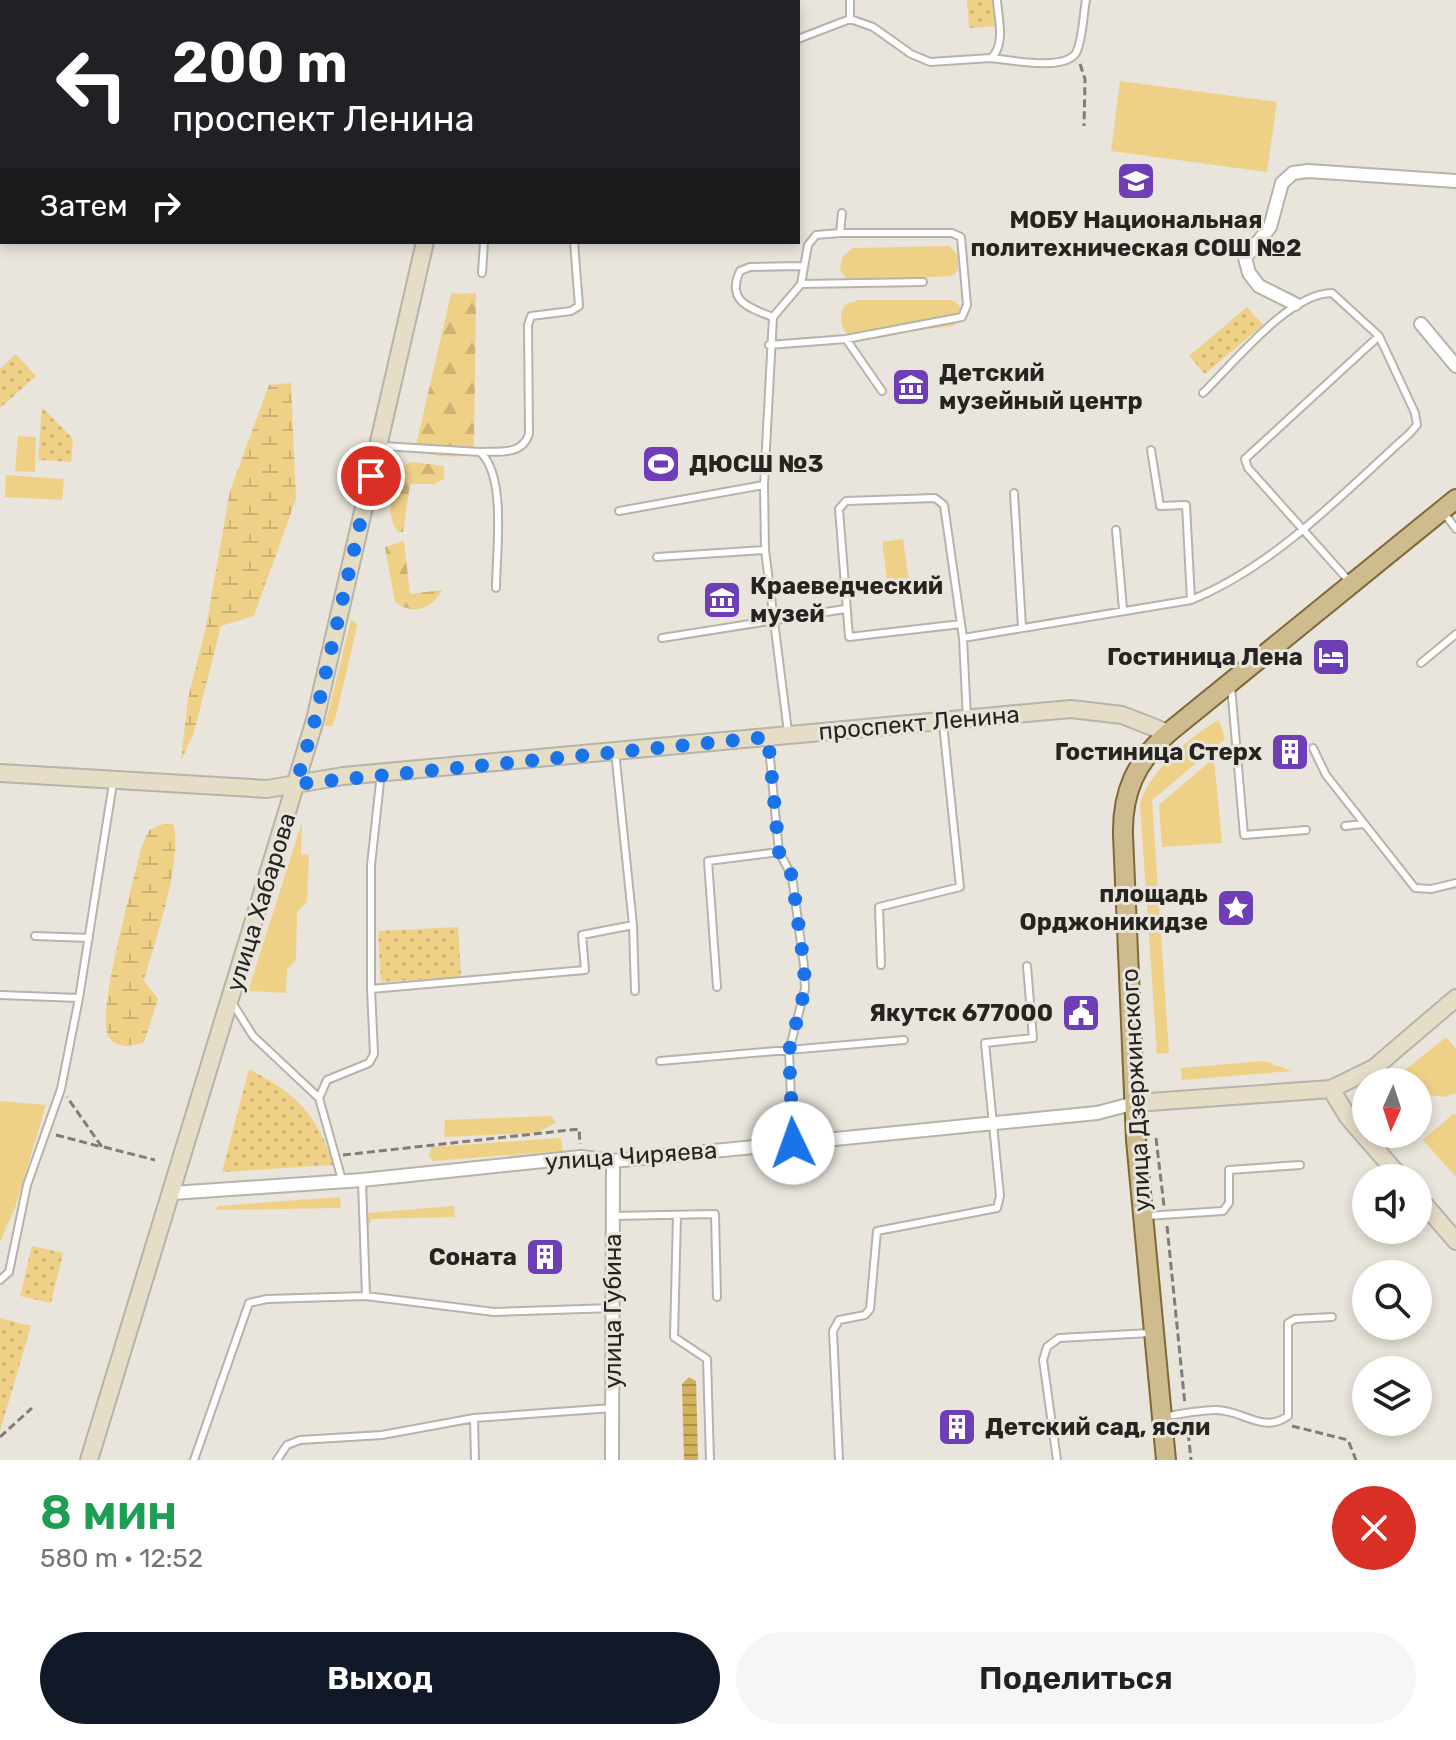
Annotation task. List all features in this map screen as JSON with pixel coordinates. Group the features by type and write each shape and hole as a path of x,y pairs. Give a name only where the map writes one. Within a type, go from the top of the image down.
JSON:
{"main road":[{"name":"улица Хабарова","path":"89,1460 315,720 425,244"},
{"path":"1168,733 1449,504"},
{"name":"проспект Ленина","path":"0,773 267,789 381,773 1080,709 1141,720 1168,733"},
{"name":"улица Дзержинского","path":"1166,1460 1142,1216 1122,821 1127,794 1138,766 1168,733"},
{"path":"1135,1103 1331,1089 1374,1068 1456,998"},
{"path":"1331,1089 1348,1117 1389,1164"},
{"path":"1432,1213 1456,1241"}],"street":[{"path":"1295,304 1259,286 1245,264 1245,258 1270,227 1282,183 1293,173 1308,171 1456,181"},
{"path":"1421,324 1456,366"},
{"name":"улица Чиряева","path":"173,1193 362,1180 581,1157 613,1161 1097,1113 1135,1103"},
{"name":"улица Губина","path":"612,1460 613,1161"}],"lane":[{"path":"850,0 850,19"},
{"path":"991,58 998,52 1000,43 997,0"},
{"path":"800,38 850,19 873,27 911,54 930,62 991,58 1058,64 1069,60 1076,52 1086,0"},
{"path":"840,233 842,213"},
{"path":"769,345 846,339 962,317 967,305 961,237 952,233 816,235 808,245 801,284 773,317 769,345 764,485 765,550 788,735"},
{"path":"482,273 484,244"},
{"path":"378,445 480,452 517,450 526,444 529,434 528,325 531,316 571,311 579,306 574,244"},
{"path":"773,317 744,307 736,296 735,282 740,271 750,267 802,266"},
{"path":"801,284 923,282"},
{"path":"963,638 1191,600 1223,587 1304,527 1417,425 1379,336 1332,293 1316,293 1295,304 1203,393"},
{"path":"1351,584 1304,527 1248,468 1245,459 1379,336"},
{"path":"846,339 882,391"},
{"path":"1151,450 1160,506 1186,505 1191,600"},
{"path":"480,452 494,473 496,588"},
{"path":"619,511 764,485"},
{"path":"1014,493 1022,627"},
{"path":"961,624 849,637 839,509 846,501 935,498 944,505 948,514 963,638 967,719"},
{"path":"1449,504 1456,529"},
{"path":"1116,530 1123,609"},
{"path":"657,557 765,550"},
{"path":"662,638 845,609"},
{"path":"1421,663 1456,634"},
{"path":"1231,681 1244,835 1306,830"},
{"path":"881,965 879,907 960,887 942,721"},
{"path":"768,737 779,852 792,876 804,966 805,989 789,1051 793,1143"},
{"path":"1313,748 1326,775 1415,888 1431,889 1456,883"},
{"path":"615,751 633,925 635,991"},
{"path":"319,1098 327,1080 369,1063 374,1054 371,865 381,773"},
{"path":"0,1280 12,1264 27,1185 61,1089 114,780"},
{"path":"1345,826 1363,824"},
{"path":"717,987 708,861 779,852"},
{"path":"371,989 585,970 582,935 633,925"},
{"path":"35,936 89,938"},
{"path":"839,1460 833,1331 839,1320 865,1315 870,1309 877,1231 997,1208 1000,1196 985,1043 1033,1038 1027,966"},
{"path":"0,995 79,998"},
{"path":"231,1000 253,1036 319,1098 342,1181"},
{"path":"660,1061 904,1040"},
{"path":"1142,1216 1228,1209 1228,1176 1234,1168 1300,1165"},
{"path":"362,1180 366,1296"},
{"path":"613,1216 715,1214 717,1297"},
{"path":"677,1215 674,1337 707,1359 710,1460"},
{"path":"194,1460 249,1303 267,1299 366,1296 494,1312 613,1308"},
{"path":"1162,1417 1218,1410 1265,1424 1278,1424 1288,1416 1291,1397 1288,1323 1332,1317"},
{"path":"1057,1460 1043,1360 1047,1347 1059,1338 1153,1333"},
{"path":"277,1460 287,1445 300,1440 382,1435 474,1418 613,1408"},
{"path":"474,1418 475,1460"}],"path":[{"path":"1076,52 1085,79 1084,126"},
{"path":"61,1089 102,1147"},
{"path":"335,1156 579,1129 581,1157"},
{"path":"45,1132 155,1160"},
{"path":"1156,1138 1191,1460"},
{"path":"0,1437 32,1408"},
{"path":"1278,1424 1348,1440 1356,1460"}],"green space":[{"path":"967,0 993,0 995,26 969,28"},
{"path":"1120,81 1277,102 1267,172 1111,151"},
{"path":"949,246 958,255 958,270 952,276 855,281 846,278 840,271 842,257 853,248"},
{"path":"476,293 474,453 445,456 415,450 451,294"},
{"path":"858,300 952,300 959,305 961,316 953,326 852,338 841,323 841,314 845,305"},
{"path":"1247,307 1263,325 1205,374 1189,356"},
{"path":"16,354 36,376 0,408 0,369"},
{"path":"291,383 296,499 254,616 221,626 194,732 181,761 188,698 206,627 230,491 269,385"},
{"path":"42,407 73,439 71,462 38,460"},
{"path":"18,436 36,437 35,472 15,471"},
{"path":"412,462 444,466 444,479 434,484 410,484 403,532 398,532 391,516 391,501 400,468"},
{"path":"6,475 64,479 62,500 5,497"},
{"path":"903,539 910,588 889,591 882,542"},
{"path":"404,541 410,594 442,590 433,602 422,608 409,609 395,602 385,547"},
{"path":"351,620 357,624 335,719 332,726 325,726"},
{"path":"1219,720 1225,739 1152,800 1169,1053 1157,1054 1140,804 1151,780 1172,756"},
{"path":"1214,758 1222,843 1162,847 1159,805"},
{"path":"302,822 301,854 309,855 307,902 297,912 296,960 287,969 286,993 248,991"},
{"path":"163,824 173,824 175,858 144,981 158,999 144,1042 123,1045 113,1042 107,1033 112,971 141,848 149,830"},
{"path":"458,927 461,977 381,982 378,931"},
{"path":"1446,1037 1456,1049 1456,1093 1444,1097 1432,1095 1432,1068 1407,1068"},
{"path":"1264,1061 1292,1071 1182,1080 1181,1068"},
{"path":"249,1069 280,1087 303,1107 320,1132 334,1165 222,1172"},
{"path":"0,1101 46,1105 15,1208 0,1242"},
{"path":"1453,1114 1456,1115 1456,1177 1430,1148 1432,1132"},
{"path":"551,1116 556,1123 535,1133 444,1137 445,1120"},
{"path":"561,1138 563,1151 433,1161 429,1156 431,1147"},
{"path":"340,1197 341,1208 216,1210 218,1206"},
{"path":"454,1206 455,1217 372,1219 366,1229 366,1213"},
{"path":"32,1246 63,1253 51,1303 20,1296"},
{"path":"0,1318 31,1326 0,1431"}],"shaded area":[{"path":"689,1377 696,1381 698,1460 684,1460 682,1384"}],"place":[{"name":"МОБУ Национальная политехническая СОШ №2","path":"1136,181"},
{"name":"Детский музейный центр","path":"911,387"},
{"name":"ДЮСШ №3","path":"661,464"},
{"name":"Краеведческий музей","path":"722,600"},
{"name":"Гостиница Лена","path":"1331,657"},
{"name":"Гостиница Стерх","path":"1290,752"},
{"name":"площадь Орджоникидзе","path":"1236,908"},
{"name":"Якутск 677000","path":"1081,1013"},
{"name":"Соната","path":"545,1257"},
{"name":"Детский сад, ясли","path":"957,1427"}],"route":[{"path":"371,476 315,720 296,784 343,776 768,737 779,852 792,876 804,966 805,989 789,1051 793,1143"}]}
